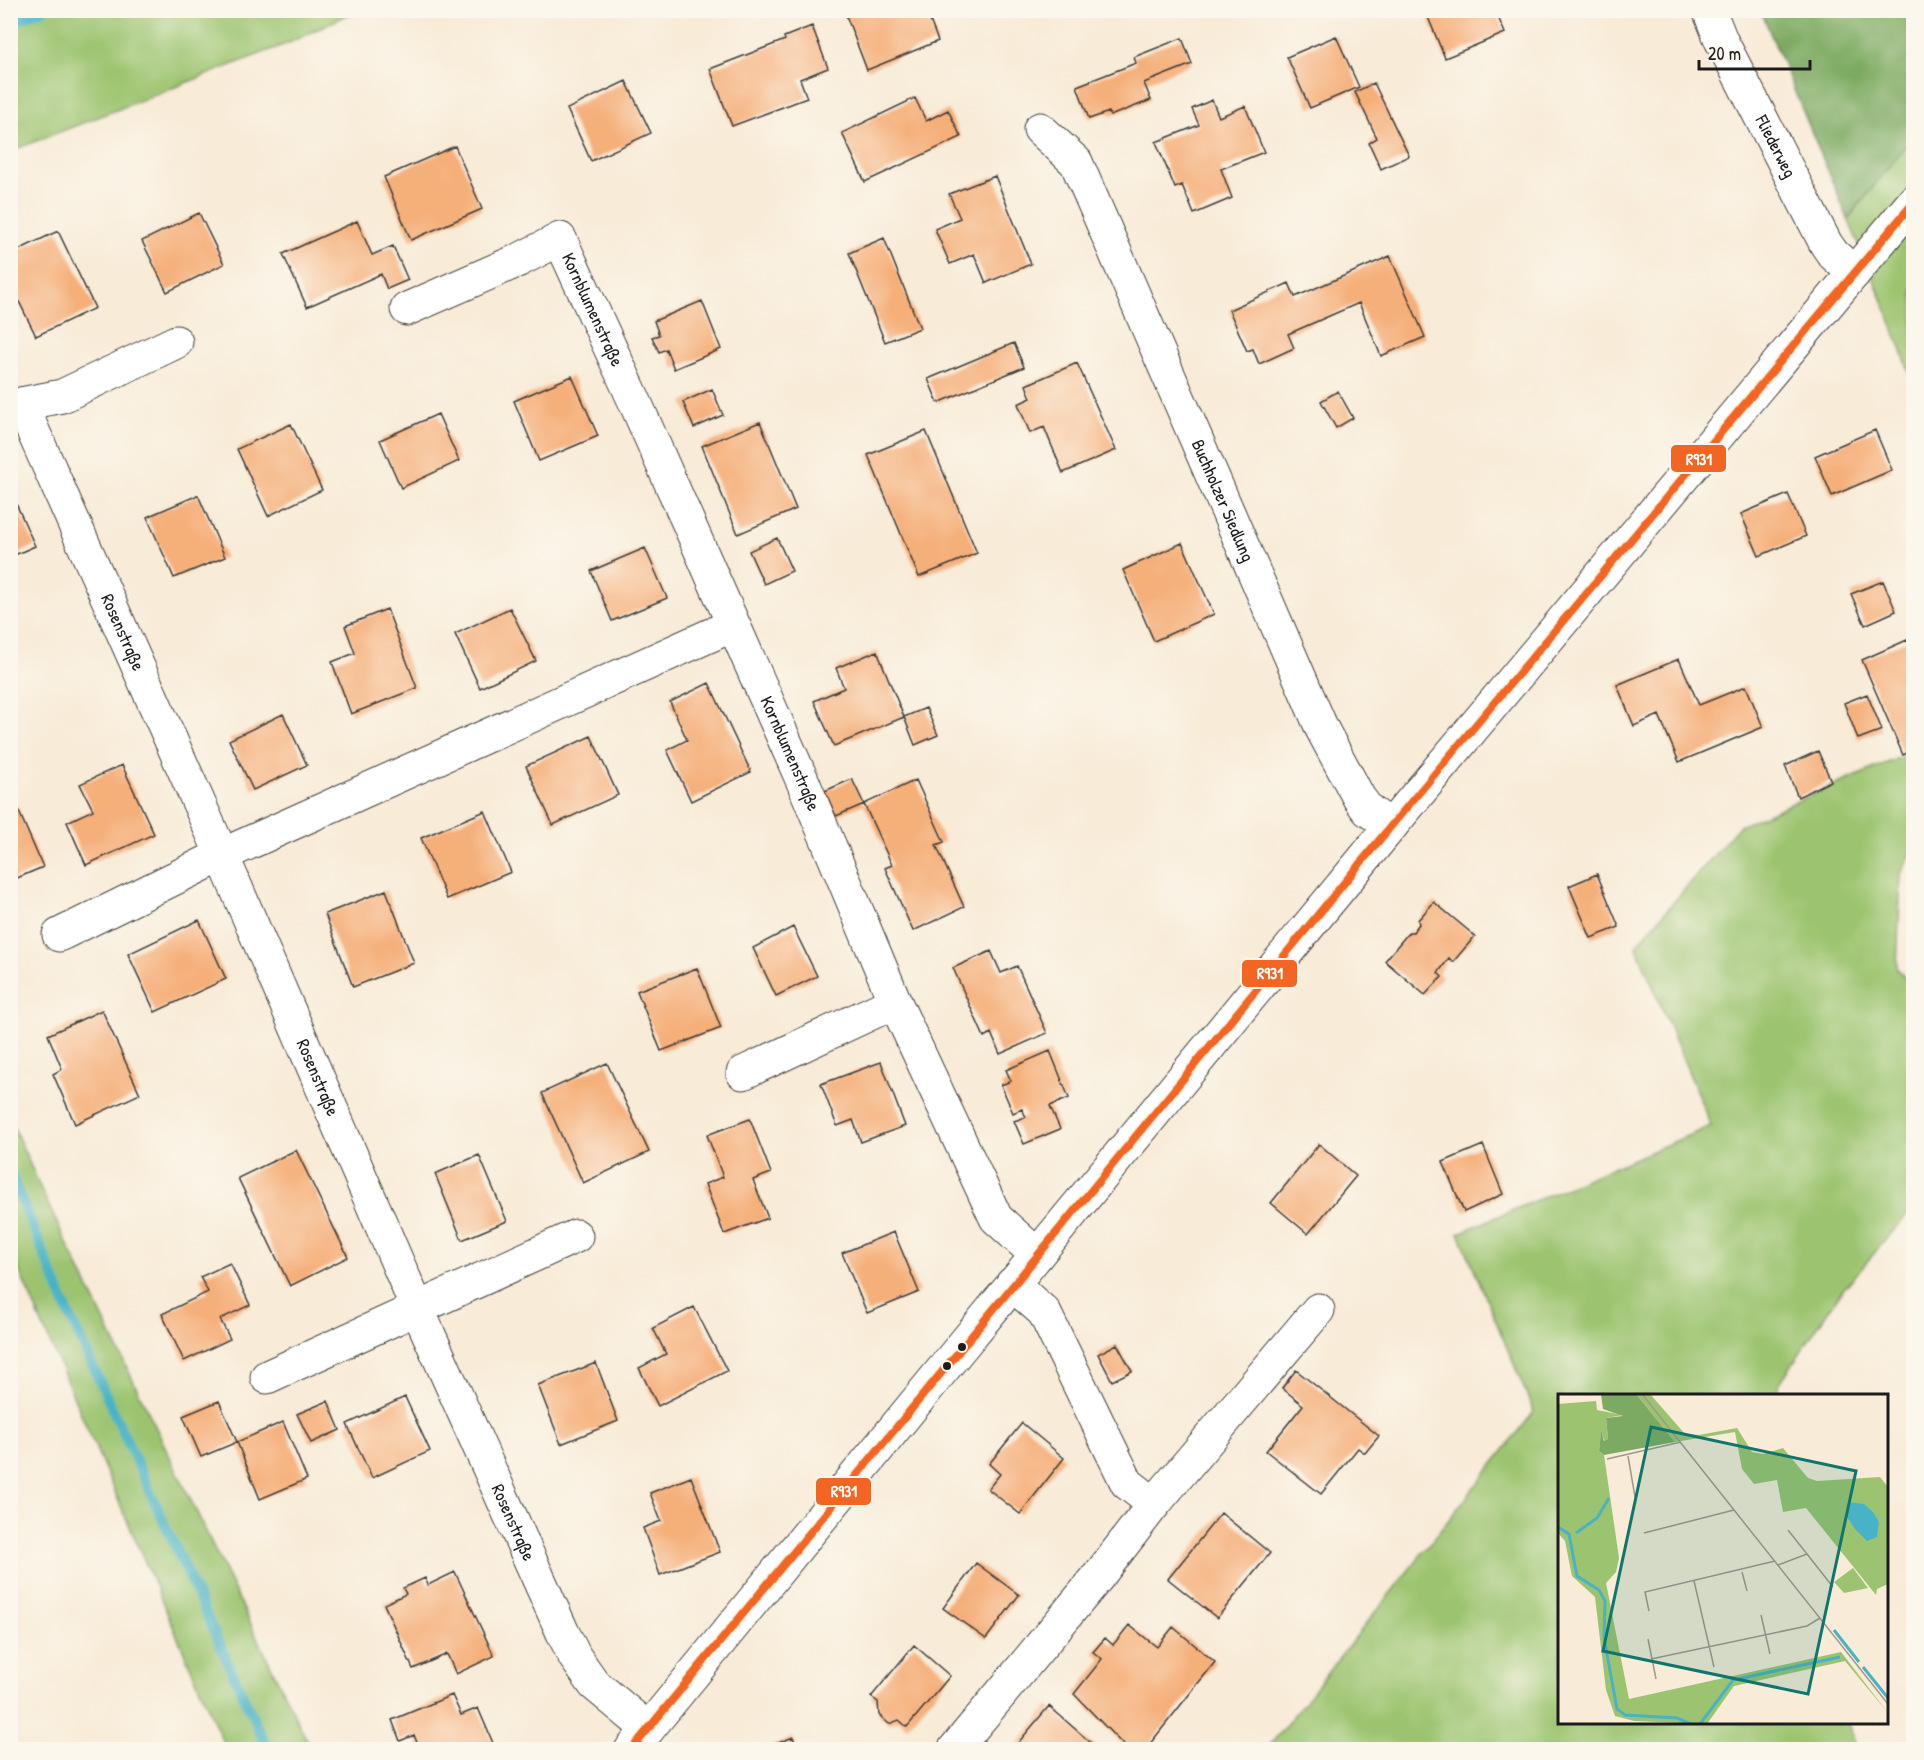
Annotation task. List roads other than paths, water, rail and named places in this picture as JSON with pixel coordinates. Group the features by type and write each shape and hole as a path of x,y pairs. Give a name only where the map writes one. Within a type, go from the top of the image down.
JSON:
{"street":[{"name":"Fliederweg","path":"1709,10 1826,244 1833,254 1854,273"},
{"name":"Buchholzer Siedlung","path":"1040,129 1076,162 1322,729 1359,798 1368,810 1391,826"},
{"path":"640,1739 1391,826 1914,201"},
{"name":"Kornblumenstraße","path":"407,309 519,260 560,239 803,782 895,1002 996,1218 1037,1255"},
{"path":"16,407 62,396 176,342"},
{"name":"Rosenstraße","path":"16,407 222,855 417,1308 575,1657 594,1684 640,1739"},
{"path":"59,935 222,855 733,626"},
{"path":"742,1073 895,1002"},
{"path":"267,1377 576,1236"},
{"path":"1012,1284 1044,1312 1127,1483 1154,1504"},
{"path":"954,1749 1097,1578 1154,1504 1318,1310"}],"waterway":[{"path":"10,23 43,10"},
{"path":"10,1172 68,1312 268,1750"}]}
